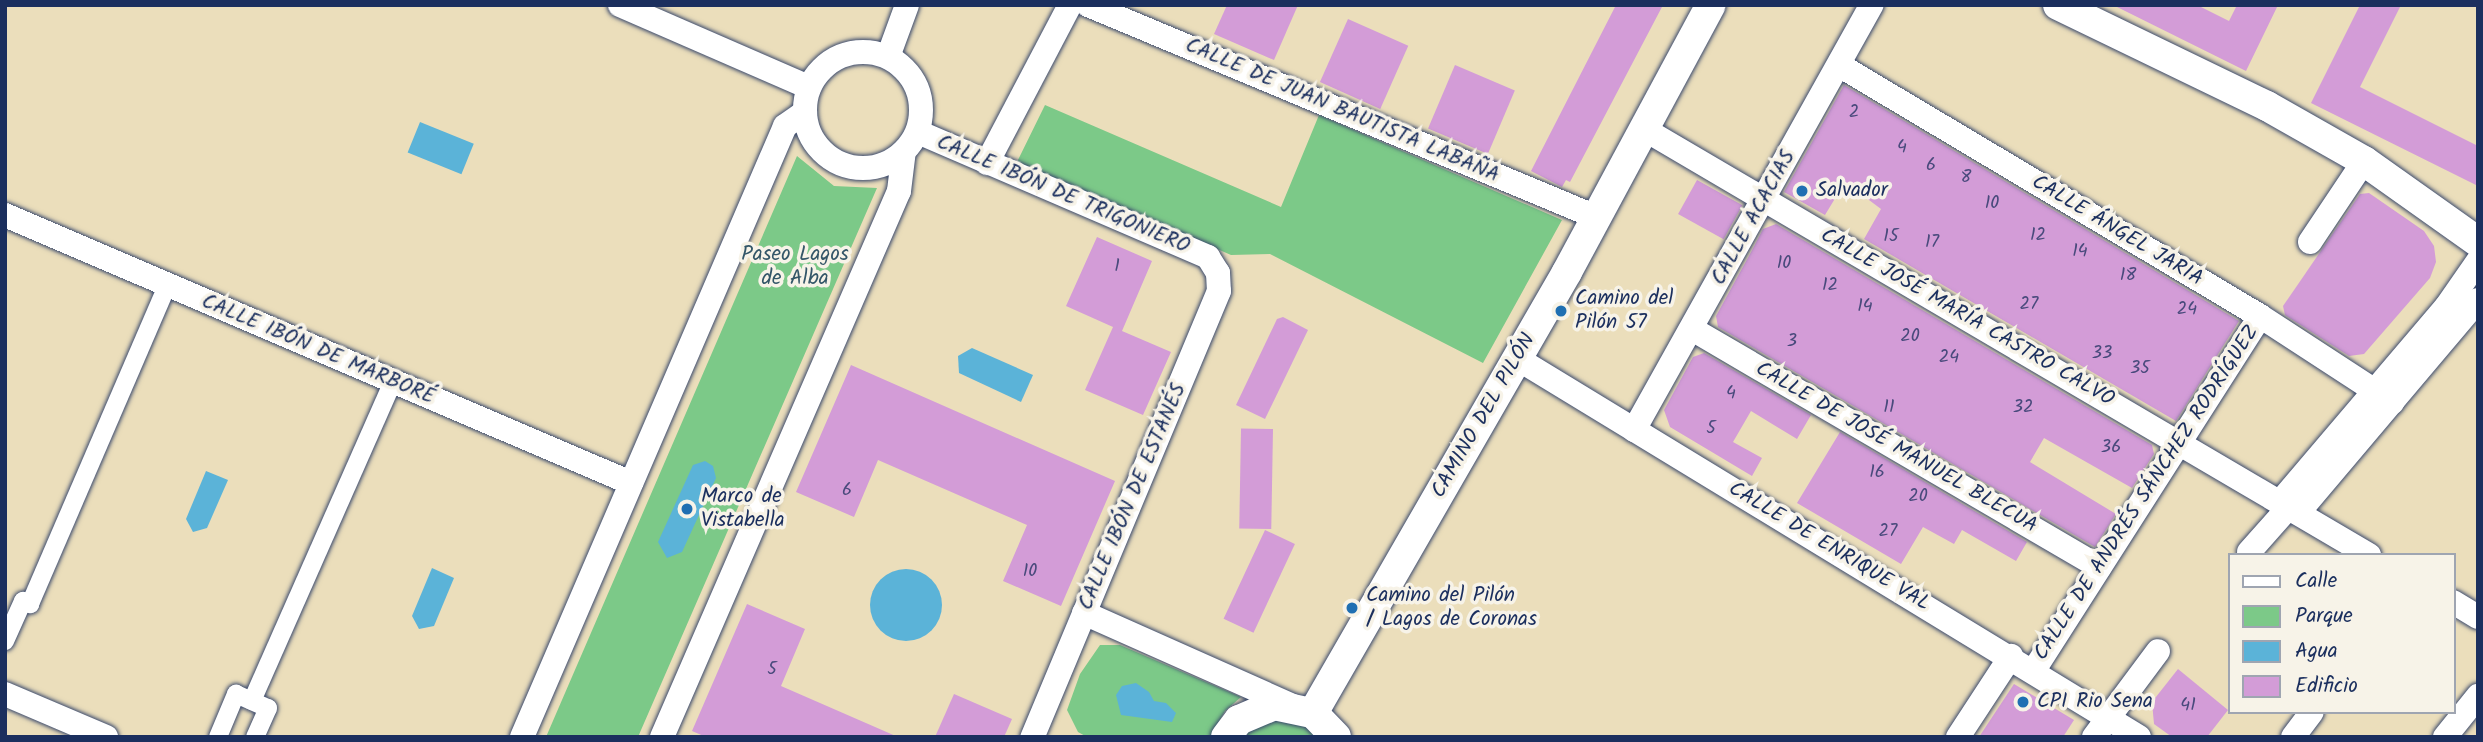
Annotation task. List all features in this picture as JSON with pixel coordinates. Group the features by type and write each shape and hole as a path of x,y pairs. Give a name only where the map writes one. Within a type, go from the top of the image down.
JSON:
{"street":[{"path":"621,5 809,87"},
{"path":"888,57 907,5"},
{"path":"987,163 1070,5"},
{"name":"CALLE DE JUAN BAUTISTA LABAÑA","path":"1088,5 1596,217"},
{"name":"CAMINO DEL PILÓN","path":"1303,709 1518,359 1711,5"},
{"name":"CALLE ACACIAS","path":"1634,430 1766,200 1872,5"},
{"path":"2058,5 2267,106 2364,161 2478,242"},
{"path":"662,737 898,191 904,153 918,132 921,97 909,74 888,57 858,52 842,55 828,63 809,87 805,112 808,131 832,160 869,169 904,153"},
{"name":"CALLE ÁNGEL JARIA","path":"1839,65 2260,316 2384,396"},
{"path":"522,737 785,126 805,112"},
{"name":"CALLE JOSÉ MARÍA CASTRO CALVO","path":"1644,129 2366,553"},
{"name":"CALLE IBÓN DE TRIGONIERO","path":"918,132 1208,257"},
{"path":"2310,242 2364,161"},
{"name":"CALLE IBÓN DE MARBORÉ","path":"5,215 631,483"},
{"name":"CALLE IBÓN DE ESTANÉS","path":"1037,735 1084,613 1219,291 1218,273 1208,257"},
{"path":"2384,396 2478,261"},
{"path":"5,641 23,601 30,604 168,284"},
{"path":"2249,552 2384,396 2478,300"},
{"name":"CALLE DE ANDRÉS SÁNCHEZ RODRÍGUEZ","path":"2034,670 2260,316"},
{"name":"CALLE DE JOSÉ MANUEL BLECUA","path":"1692,329 2099,567"},
{"name":"CALLE DE ENRIQUE VAL","path":"1518,359 2108,715 2139,737"},
{"path":"252,701 393,383"},
{"path":"2455,603 2478,617"},
{"path":"1084,613 1303,709 1336,737"},
{"path":"2094,737 2158,651"},
{"path":"1958,737 2011,656"},
{"path":"5,694 106,737"},
{"path":"218,737 236,694 268,708 255,737"},
{"path":"2445,737 2478,696"},
{"path":"1226,737 1255,710 1303,709"},
{"path":"2293,737 2310,714"}],"green space":[{"path":"1045,105 1281,207 1319,115 1562,220 1483,363 1270,254 1231,255 1017,162"},
{"name":"Paseo Lagos de Alba","path":"797,156 834,186 877,188 638,737 546,737"},
{"path":"1100,645 1120,645 1241,697 1225,711 1210,737 1087,737 1078,732 1067,710 1080,674"},
{"path":"1294,718 1323,737 1241,737 1264,720"}],"water":[{"path":"420,122 474,144 461,174 408,153"},
{"path":"972,348 1033,375 1021,402 959,373 958,356"},
{"path":"705,461 713,466 716,478 682,552 667,558 658,542 693,465"},
{"path":"206,471 228,480 207,528 193,532 186,519"},
{"path":"432,568 454,578 434,626 419,629 412,616"},
{"path":"906,569 926,575 936,585 942,605 936,625 926,635 906,641 886,635 876,625 870,605 876,585 886,575"},
{"path":"1136,683 1149,692 1154,701 1166,703 1176,713 1172,722 1121,715 1116,695 1122,686"}],"building":[{"path":"1227,5 1298,5 1274,60 1214,34"},
{"path":"1616,5 1663,5 1570,182 1566,180 1562,187 1531,171"},
{"path":"2113,5 2197,5 2229,21 2237,5 2278,5 2246,71"},
{"path":"2360,5 2401,5 2360,87 2478,146 2478,186 2311,103"},
{"path":"1348,19 1408,46 1380,109 1320,82"},
{"path":"1455,65 1515,90 1488,154 1428,129"},
{"path":"1844,85 2239,321 2176,421 1864,239 1881,209 1845,182 1825,215 1784,192"},
{"path":"1697,180 1742,205 1724,239 1678,214"},
{"path":"2369,193 2424,231 2434,246 2436,262 2430,278 2364,354 2349,356 2285,315 2283,306 2360,194"},
{"path":"1776,224 2152,445 2154,454 2132,488 2044,438 2030,462 2116,514 2095,547 1718,327 1716,316 1763,229"},
{"path":"1097,237 1152,261 1122,331 1171,352 1143,415 1085,390 1113,327 1066,306"},
{"path":"1283,317 1308,330 1265,419 1236,405 1277,319"},
{"path":"1704,353 1811,415 1797,439 1751,411 1733,442 1762,458 1752,476 1670,427 1664,410 1693,357"},
{"path":"851,365 1115,481 1061,606 1003,581 1027,525 878,460 854,517 796,492"},
{"path":"1241,428 1273,429 1271,529 1239,528"},
{"path":"1840,432 2027,542 2016,561 1962,530 1954,544 1923,527 1901,564 1797,503"},
{"path":"1265,530 1295,544 1253,633 1224,619"},
{"path":"747,604 805,629 781,686 898,737 706,737 692,731"},
{"path":"2178,669 2228,710 2207,737 2172,737 2154,724 2152,702"},
{"name":"CPI Rio Sena","path":"2014,684 2074,720 2063,737 1979,737"},
{"path":"954,694 1012,719 1004,737 935,737"}],"place":[{"name":"Salvador","path":"1802,191"},
{"name":"Camino del Pilón 57","path":"1561,311"},
{"name":"Marco de Vistabella","path":"687,509"},
{"name":"Camino del Pilón / Lagos de Coronas","path":"1352,608"},
{"name":"CPI Rio Sena","path":"2023,702"}]}
